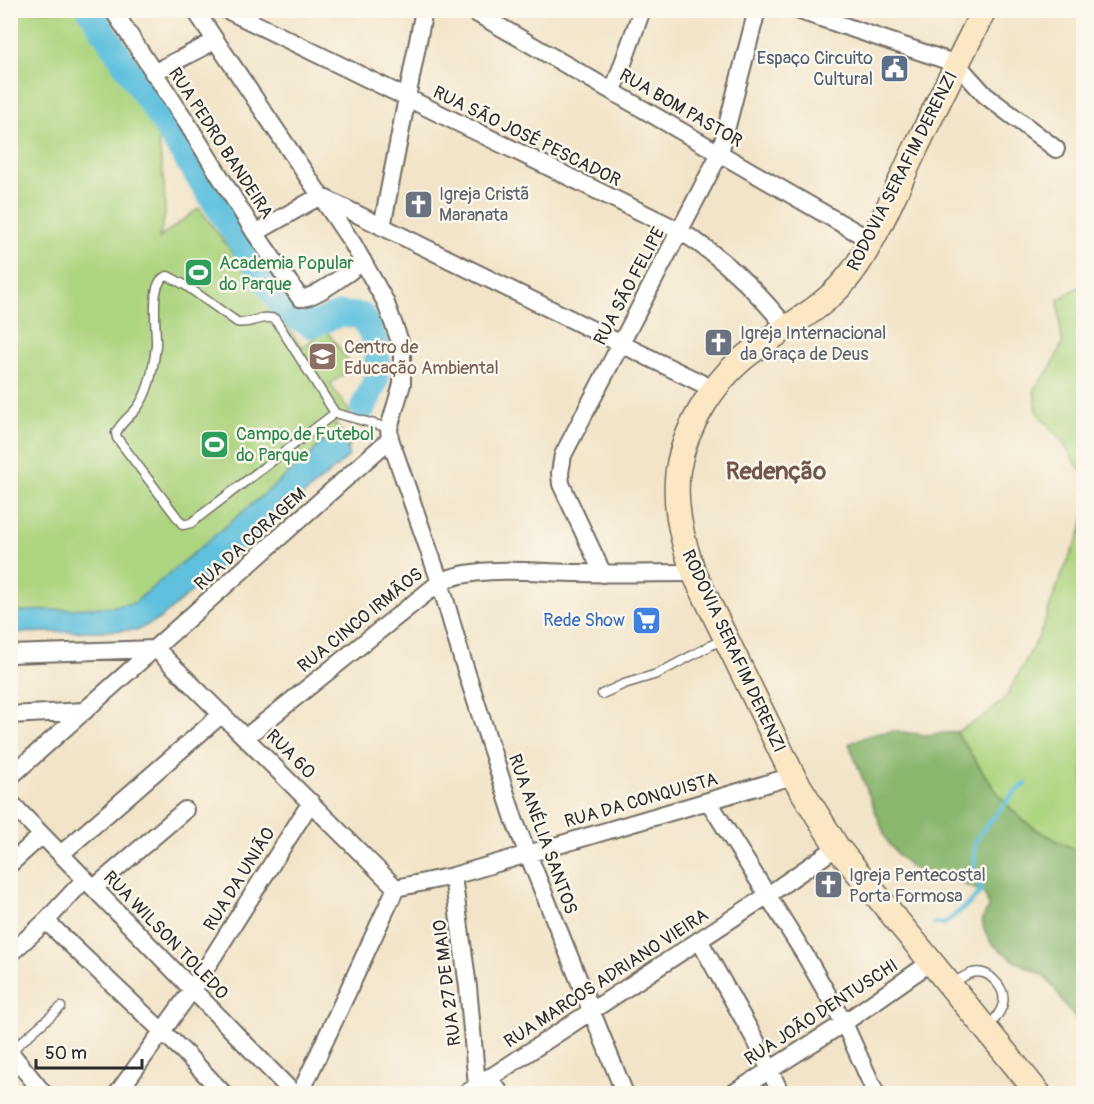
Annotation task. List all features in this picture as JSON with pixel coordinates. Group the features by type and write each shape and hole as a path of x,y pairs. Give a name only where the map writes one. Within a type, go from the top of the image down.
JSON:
{"main road":[{"name":"RODOVIA SERAFIM DERENZI","path":"984,10 854,269 837,290 814,311 740,361 713,389 702,407 678,470 679,519 682,538 694,573 725,638 793,776 837,847 1039,1094"}],"street":[{"name":"RUA PEDRO BANDEIRA","path":"113,10 297,295 300,298 308,297 341,278 363,261"},
{"path":"195,10 363,261 385,301 402,347 402,384 390,434"},
{"path":"153,73 215,41 225,10"},
{"name":"RUA SÃO JOSÉ PESCADOR","path":"225,10 680,231 703,245 747,282 787,328"},
{"path":"378,224 424,10"},
{"name":"RUA BOM PASTOR","path":"471,10 870,240"},
{"path":"614,91 642,10"},
{"name":"RUA SÃO FELIPE","path":"603,574 561,484 563,455 720,153 757,10"},
{"path":"797,10 957,64 985,95 1056,149"},
{"path":"320,196 713,389"},
{"path":"255,233 320,196"},
{"path":"346,236 350,229 360,223 378,224"},
{"name":"RUA ANÉLIA SANTOS","path":"390,434 440,582 515,822 625,1094"},
{"name":"RUA DA CORAGEM","path":"10,777 156,649 390,434"},
{"name":"RUA CINCO IRMÃOS","path":"246,737 440,582 461,574 477,572 694,573"},
{"path":"10,654 156,649"},
{"name":"RUA 60","path":"156,649 396,888"},
{"path":"10,715 85,711"},
{"path":"62,855 222,714"},
{"name":"RUA DA CONQUISTA","path":"396,888 453,876 793,776"},
{"name":"RUA WILSON TOLEDO","path":"10,802 294,1094"},
{"name":"RUA DA UNIÃO","path":"117,1094 192,990 311,802"},
{"path":"709,802 805,954 844,1023 876,1094"},
{"path":"10,954 89,884 184,810"},
{"path":"10,864 42,835"},
{"name":"RUA MARCOS ADRIANO VIEIRA","path":"477,1085 768,895 837,847"},
{"name":"RUA 27 DE MAIO","path":"453,876 468,987 477,1085"},
{"path":"300,1094 396,888"},
{"path":"46,921 224,1094"},
{"path":"699,940 721,976 781,1094"},
{"name":"RUA JOÃO DENTUSCHI","path":"732,1094 844,1023 931,962"},
{"path":"10,1052 44,1094"},
{"path":"477,1085 501,1094"}],"lane":[{"path":"335,413 191,523 183,525 117,438 116,433 144,398 148,386 155,357 155,309 159,280 168,276 237,322 253,322 266,317 274,319 335,413 390,434"},
{"path":"602,694 624,684 657,674 725,638"},
{"path":"951,986 970,974 980,973 989,975 1003,989 1003,1004 999,1016 987,1030"},
{"path":"10,1052 61,1007"}],"green space":[{"path":"10,11 100,11 120,39 153,95 164,184 165,215 159,238 199,208 302,347 326,330 353,367 330,384 350,412 334,425 351,444 348,449 346,443 330,439 320,443 312,454 134,604 11,612"},
{"path":"1083,284 1083,474 1061,440 1037,413 1034,389 1050,369 1062,344 1058,300"},
{"path":"1083,518 1083,855 1037,830 1008,806 956,732 985,716 1006,697 1040,634 1060,579 1082,529"},
{"path":"895,731 925,735 956,732 1008,806 1037,830 1083,855 1083,1026 1068,1010 1043,975 1015,961 992,944 982,920 988,908 983,892 911,867 887,841 849,744 871,735"}],"water":[{"path":"330,438 346,442 349,456 161,618 138,630 11,633 11,612 108,607 134,603 312,454 320,443"}],"waterway":[{"path":"90,10 286,312 311,325 340,314 363,316 378,347 376,380 363,408"},
{"path":"934,923 944,924 981,891 974,871 975,843 1014,793 1026,784"}],"place":[{"name":"Espaço Circuito Cultural","path":"894,68"},
{"name":"Igreja Cristã Maranata","path":"418,204"},
{"name":"Academia Popular do Parque","path":"198,273"},
{"name":"Igreja Internacional da Graça de Deus","path":"719,343"},
{"name":"Centro de Educação Ambiental","path":"323,357"},
{"name":"Campo de Futebol do Parque","path":"215,444"},
{"name":"Rede Show","path":"646,620"},
{"name":"Igreja Pentecostal Porta Formosa","path":"828,885"}],"district":[{"name":"Redenção","path":"776,471"}]}
